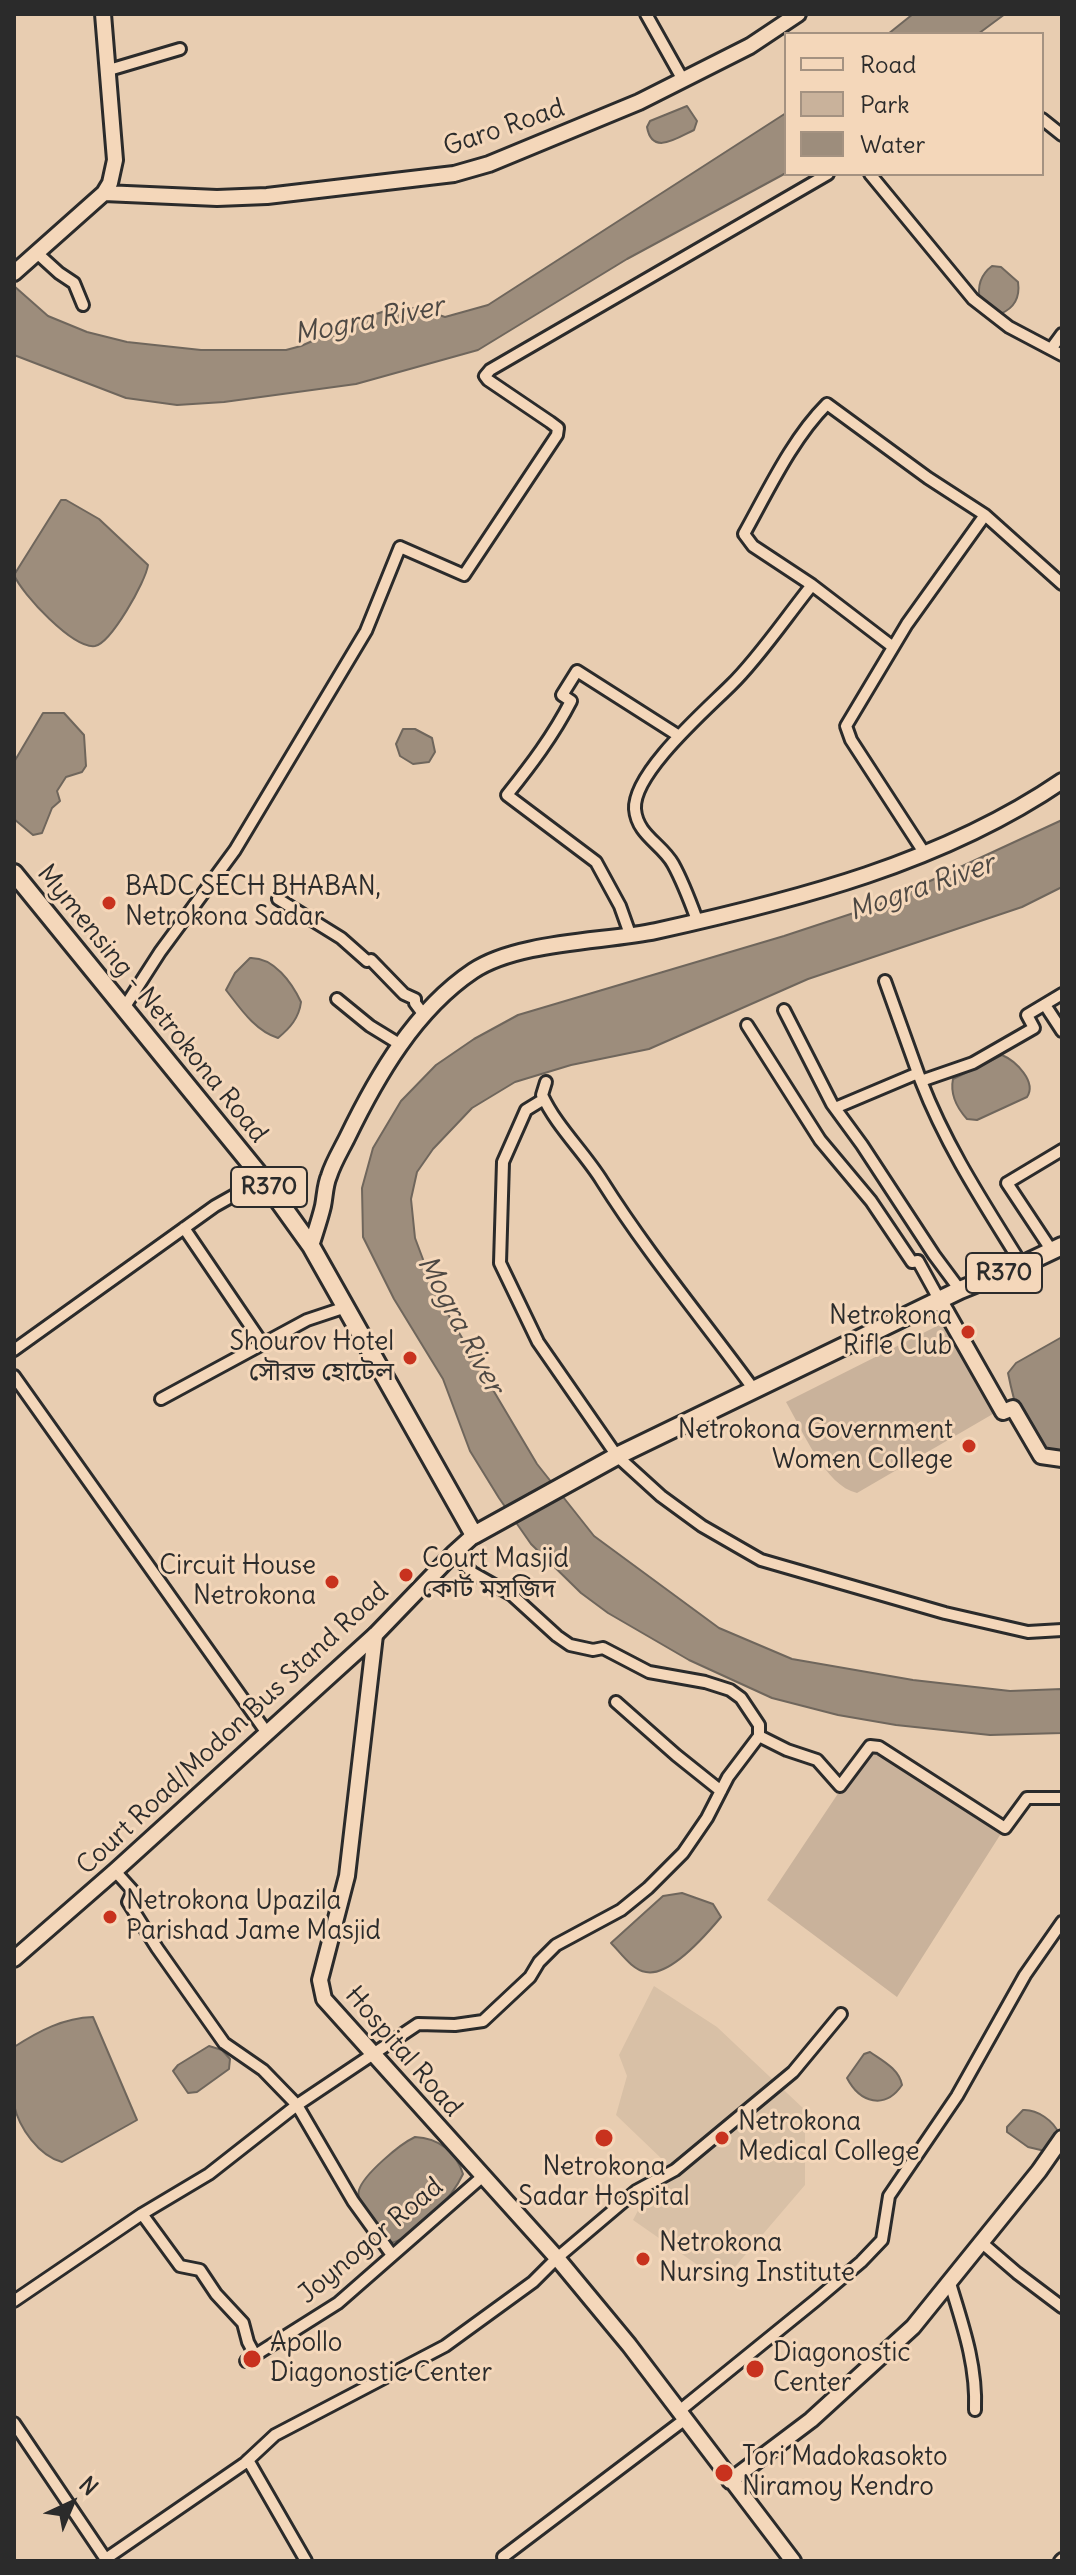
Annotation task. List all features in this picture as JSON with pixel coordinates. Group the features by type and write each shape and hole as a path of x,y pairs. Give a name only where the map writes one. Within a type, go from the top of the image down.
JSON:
{"main road":[{"name":"Mymensing - Netrokona Road","path":"14,873 263,1179 311,1246 474,1535"},
{"name":"R370","path":"474,1535 612,1459 960,1290 1057,1248"}],"street":[{"path":"14,273 104,193 110,183 115,160 103,14"},
{"path":"646,14 683,80"},
{"name":"Garo Road","path":"104,193 217,198 267,196 454,174 503,159 639,102 750,46 798,14"},
{"path":"109,70 180,49"},
{"path":"1044,121 1062,135"},
{"path":"124,1008 160,952 235,850 366,631 400,547 464,575 557,435 558,428 488,380 485,376 490,370 825,176"},
{"path":"872,176 973,299 1009,327 1062,355"},
{"path":"34,255 74,283 83,305"},
{"path":"1051,349 1062,334"},
{"path":"893,647 812,585 753,546 744,534 790,455 827,404 928,478 985,515 1062,584"},
{"path":"925,854 847,734 846,726 893,647 985,515"},
{"path":"697,920 671,860 644,833 635,810 641,785 679,736 732,685 812,585"},
{"path":"630,934 620,906 596,862 507,795 546,746 563,716 571,701 562,695 577,671 679,736"},
{"path":"311,1246 328,1177 357,1117 401,1045 424,1015 447,990 476,968 510,955 697,920 877,872 925,854 1012,814 1062,781"},
{"path":"278,899 341,938 367,961 371,960 404,994 415,999 424,1015"},
{"path":"885,981 934,1113 974,1190 1022,1265"},
{"path":"835,1108 920,1077 973,1063 1034,1028 1027,1015 1062,994"},
{"path":"337,999 362,1020 401,1045"},
{"path":"1045,1005 1062,1031"},
{"path":"784,1010 835,1108 960,1290"},
{"path":"747,1025 820,1140 871,1201 912,1262 918,1261 1003,1412 1013,1408 1041,1456 1062,1459"},
{"path":"546,1082 544,1099 609,1196 755,1391"},
{"path":"544,1099 526,1110 503,1162 500,1263 538,1342 612,1459 702,1526 761,1560 945,1613 1028,1632 1062,1630"},
{"path":"1057,1248 1007,1183 1062,1150"},
{"path":"14,1350 215,1206 263,1179"},
{"path":"184,1228 262,1343"},
{"path":"161,1399 307,1320 346,1307"},
{"path":"14,1376 267,1733"},
{"name":"Court Road/Modon Bus Stand Road","path":"16,1953 115,1871 375,1635 474,1535"},
{"path":"14,2301 142,2214 209,2174 297,2105 418,2024 455,2025 483,2021 530,1977 539,1962 556,1945 621,1910 683,1853 707,1818 728,1777 759,1736 759,1725 741,1698 730,1690 680,1676 649,1672 603,1648 593,1650 570,1645 512,1595 473,1573 453,1554"},
{"name":"Hospital Road","path":"375,1635 347,1876 320,1980 324,1999 557,2258 629,2345 793,2561"},
{"path":"616,1702 721,1791"},
{"path":"759,1736 817,1760 840,1786 870,1746 879,1747 1005,1828 1027,1798 1062,1798"},
{"path":"115,1871 133,1891 128,1902 157,1948 224,2043 263,2070 297,2105 353,2201 392,2255"},
{"path":"503,2557 681,2416 882,2240 889,2196 957,2096 1025,1975 1062,1922"},
{"path":"14,2423 107,2559 248,2460 275,2435 445,2346 533,2282 636,2191 675,2170 793,2072 841,2014"},
{"path":"730,2481 811,2420 913,2327 1062,2138"},
{"name":"Joynogor Road","path":"142,2214 180,2266 200,2270 216,2294 243,2323 250,2358 338,2303 482,2177"},
{"path":"981,2242 1062,2307"},
{"path":"949,2280 972,2360 976,2384 975,2410"},
{"path":"248,2460 306,2561"}],"shaded area":[{"name":"Netrokona Medical College","path":"654,1986 717,2027 805,2110 805,2185 722,2282 633,2220 664,2161 616,2115 627,2076 619,2055"}],"green space":[{"path":"949,1320 998,1411 857,1493 845,1488 816,1455 786,1402"},
{"path":"872,1748 1002,1832 897,1997 767,1900 861,1759"}],"water":[{"path":"913,14 1005,14 981,32 890,32"},
{"path":"687,106 697,121 694,130 666,142 654,141 647,127 650,121"},
{"name":"Mogra River","path":"784,114 784,174 627,259 478,350 356,384 224,402 177,405 126,398 14,355 14,286 48,316 87,332 127,342 201,350 286,350 391,309 418,308 445,317 488,305"},
{"path":"992,266 1001,267 1018,282 1015,301 1000,314 980,301 980,282"},
{"path":"61,500 99,519 148,565 127,610 110,634 95,646 86,645 62,630 37,607 14,575"},
{"path":"43,713 64,713 84,735 86,766 82,772 66,777 57,791 60,801 52,808 42,833 33,835 14,819 14,762"},
{"path":"403,729 415,729 432,738 435,752 429,762 413,764 400,756 396,744"},
{"name":"Mogra River","path":"1062,820 1062,887 1022,907 808,979 649,1049 571,1065 515,1082 472,1108 433,1149 417,1172 411,1199 415,1238 436,1294 537,1464 594,1536 719,1628 792,1659 913,1680 1010,1691 1062,1689 1062,1733 990,1735 896,1725 838,1715 772,1698 689,1660 608,1613 581,1593 531,1544 470,1451 443,1379 394,1299 363,1237 362,1188 373,1148 401,1101 436,1065 474,1039 518,1015 878,905"},
{"path":"250,958 274,966 293,987 301,1002 293,1022 278,1038 255,1024 226,990 235,973"},
{"path":"1002,1055 1019,1067 1027,1079 1027,1097 977,1120 967,1119 955,1100 953,1079"},
{"path":"1062,1337 1062,1456 1043,1450 1029,1434 1015,1404 1008,1373 1016,1363"},
{"path":"682,1893 713,1904 721,1917 687,1953 666,1968 646,1972 636,1968 611,1943 663,1896"},
{"path":"93,2017 137,2120 62,2162 38,2147 25,2132 17,2114 12,2091 14,2047 52,2026"},
{"path":"209,2046 222,2050 230,2059 229,2069 197,2092 188,2093 173,2071"},
{"path":"870,2052 894,2070 900,2079 902,2085 888,2098 866,2098 852,2087 847,2078 864,2054"},
{"path":"1023,2110 1039,2114 1057,2129 1059,2134 1045,2151 1028,2147 1007,2132 1007,2127"},
{"path":"415,2137 439,2143 456,2159 463,2174 433,2215 412,2233 391,2243 364,2211 359,2190 383,2160"}],"place":[{"name":"BADC SECH BHABAN, Netrokona Sadar","path":"109,903"},
{"name":"Netrokona Rifle Club","path":"968,1332"},
{"name":"Shourov Hotel সৌরভ হোটেল","path":"410,1358"},
{"name":"Netrokona Government Women College","path":"969,1446"},
{"name":"Court Masjid কোর্ট মসজিদ","path":"406,1575"},
{"name":"Circuit House Netrokona","path":"332,1582"},
{"name":"Netrokona Upazila Parishad Jame Masjid","path":"110,1917"},
{"name":"Netrokona Sadar Hospital","path":"604,2138"},
{"name":"Netrokona Medical College","path":"722,2138"},
{"name":"Netrokona Nursing Institute","path":"643,2259"},
{"name":"Apollo Diagonostic Center","path":"252,2359"},
{"name":"Diagonostic Center","path":"755,2369"},
{"name":"Tori Madokasokto Niramoy Kendro","path":"724,2473"}]}
